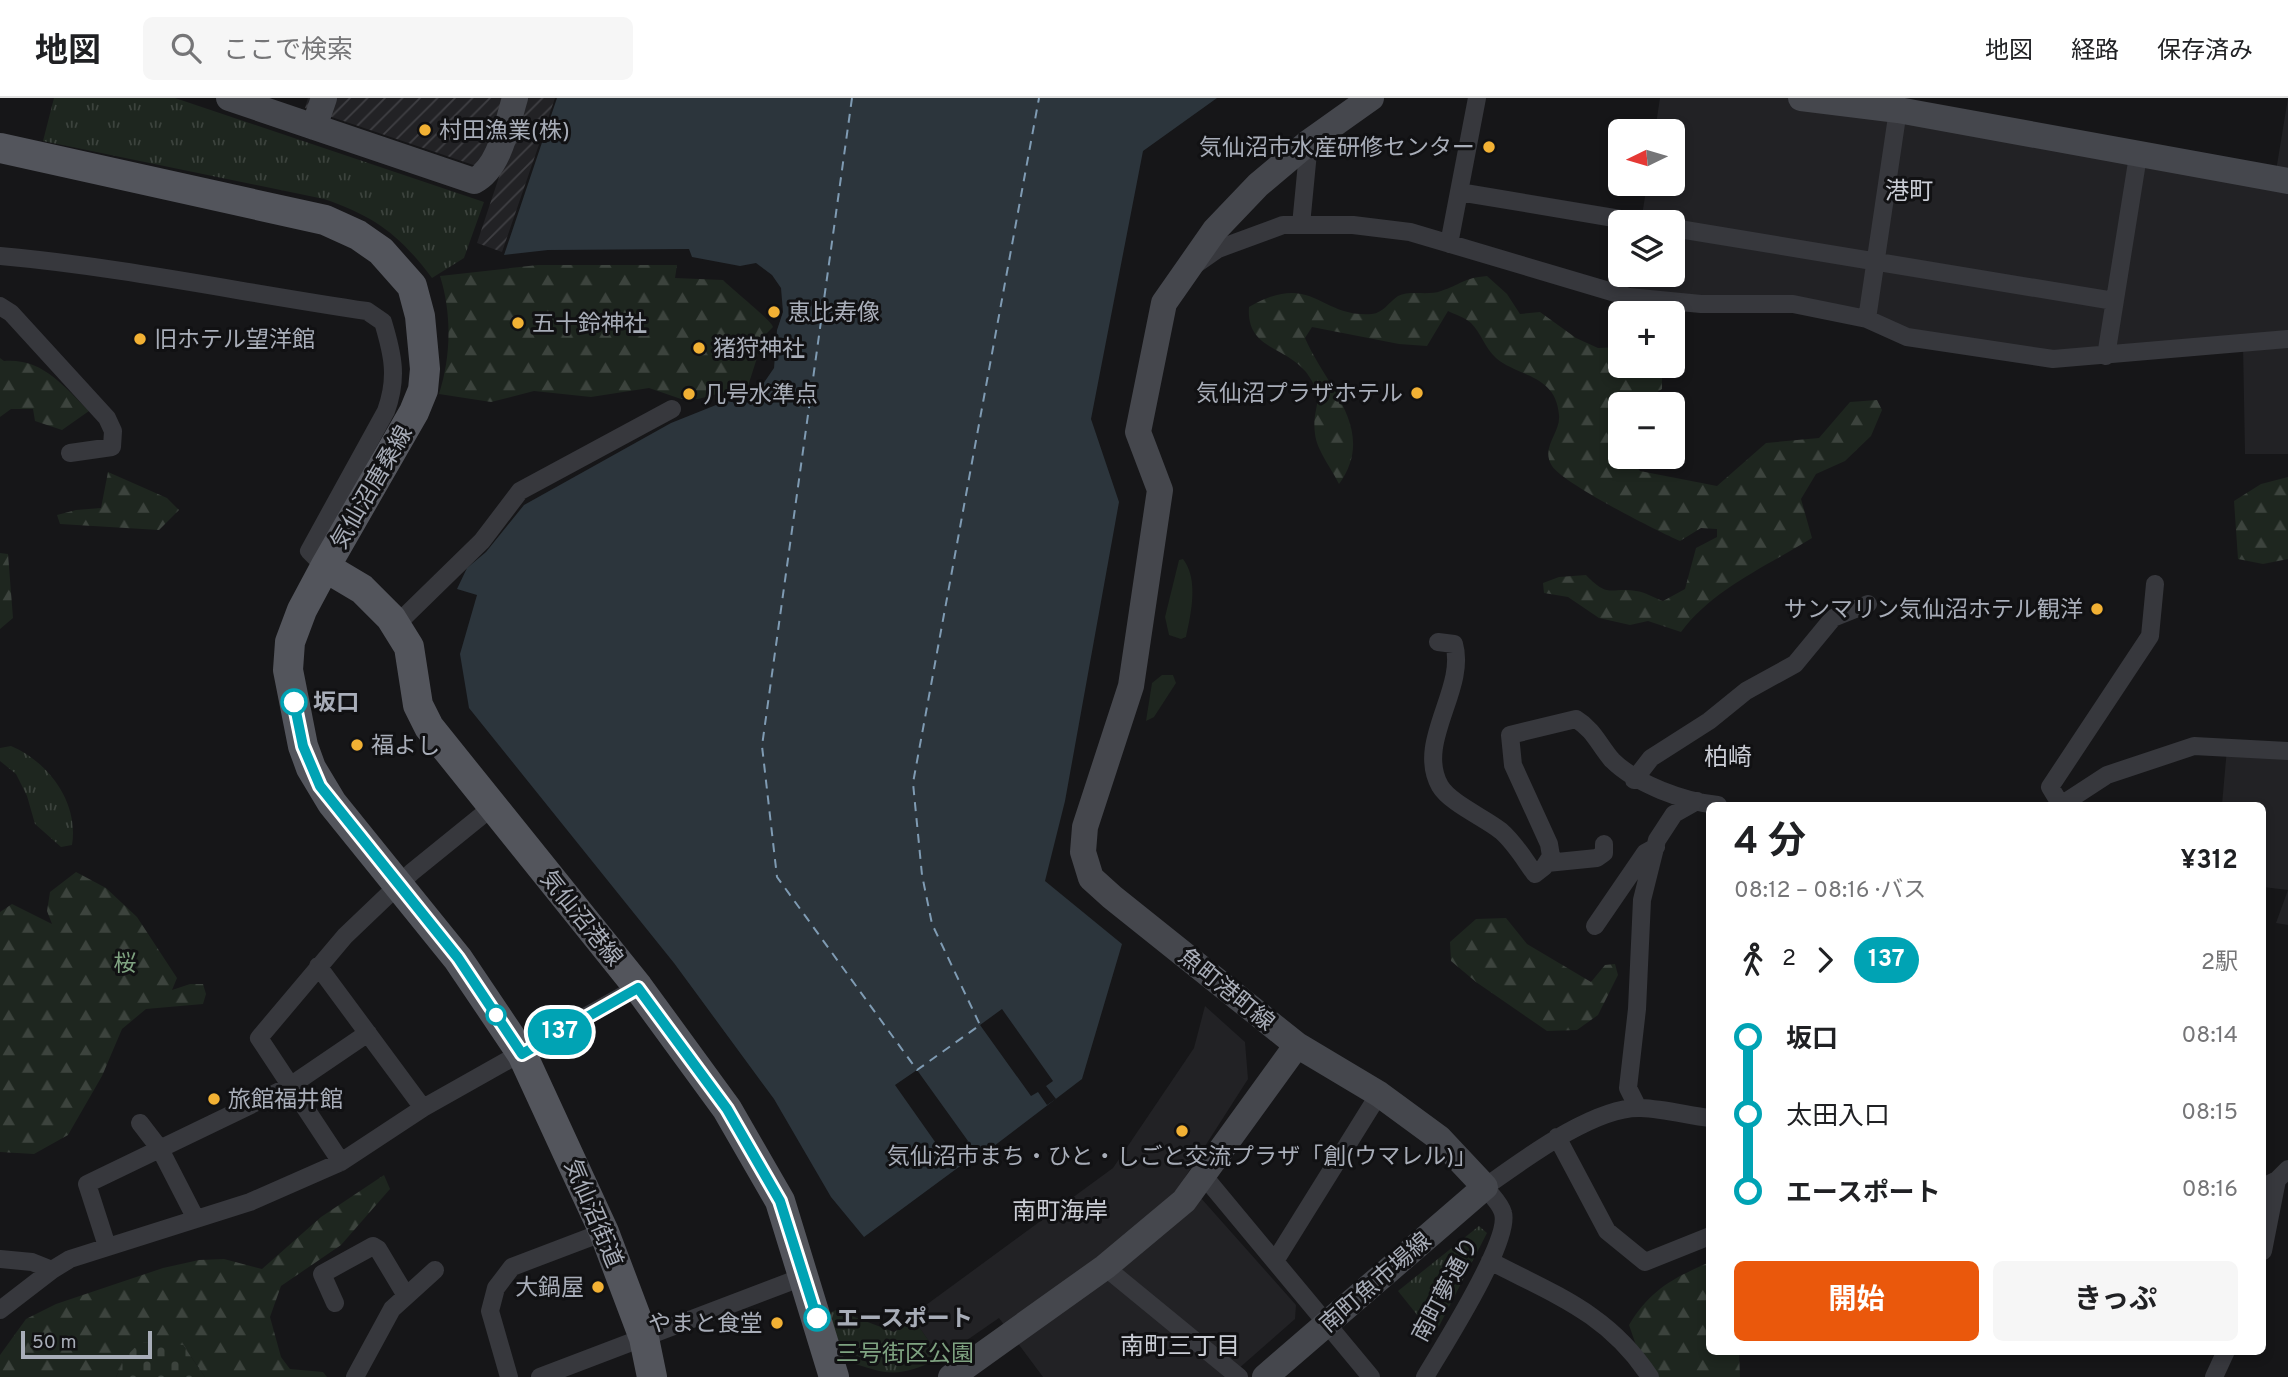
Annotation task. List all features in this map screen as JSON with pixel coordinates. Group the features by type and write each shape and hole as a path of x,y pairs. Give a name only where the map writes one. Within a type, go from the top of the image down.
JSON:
{"main road":[{"name":"気仙沼唐桑線","path":"0,148 325,220 358,235 382,251 412,286 420,316 424,352 423,390 380,473 302,610 290,642 288,670 303,746 311,768 332,803 458,958 522,1054"},
{"name":"気仙沼港線","path":"325,567 362,589 396,625 410,648 418,705 429,727 491,808 638,988 740,1132 780,1201 834,1377"},
{"name":"気仙沼街道","path":"522,1054 604,1232 644,1338 652,1377"}],"street":[{"path":"229,98 474,181 485,176 494,158 515,98"},
{"path":"314,127 324,98"},
{"path":"1181,275 1215,230 1258,186 1309,142 1371,98"},
{"path":"1449,244 1477,98"},
{"path":"1801,98 1898,110 2138,156 2288,181"},
{"path":"1867,319 1898,110"},
{"path":"1301,225 1309,142"},
{"path":"2106,356 2138,156"},
{"path":"1459,192 1608,217"},
{"path":"1181,275 1218,249 1283,225 1353,225 1410,232 1629,297 1702,304 1793,304 1867,319 1907,337 2053,359 2288,339"},
{"path":"1685,230 2115,301"},
{"path":"0,256 152,274 201,286 367,311 383,322 394,360 394,388 386,411 309,551 325,567"},
{"name":"魚町港町線","path":"951,1377 1105,1268 1184,1201 1297,1045 1112,897 1091,878 1083,852 1085,827 1131,686 1160,490 1138,432 1164,303 1181,275"},
{"path":"0,306 10,313 107,418 113,431 112,447 70,453"},
{"path":"396,625 482,541 520,491 672,409"},
{"path":"2059,802 2050,786 2150,636 2155,584"},
{"path":"1634,780 1651,758 1709,721 1746,691 1795,664 1833,618 1868,604"},
{"path":"1438,642 1454,644 1458,661 1437,740 1434,773 1442,790 1501,831 1535,874 1551,856 1549,844 1513,765 1510,735 1576,719 1591,728 1611,758 1634,780 1706,803"},
{"path":"2066,802 2107,775 2194,746 2288,751"},
{"path":"1638,1108 1628,1088 1637,1009 1642,900 1656,847 1674,814 1697,801"},
{"path":"341,1162 259,1038 318,966 398,884 491,808"},
{"path":"1547,863 1597,858 1604,853 1604,844"},
{"path":"1595,926 1645,853 1656,847"},
{"path":"318,966 423,1108"},
{"path":"0,1310 52,1270 107,1247 250,1202 341,1162 423,1108 638,988"},
{"path":"107,1247 86,1184 290,1086 368,1033"},
{"path":"1297,1045 1379,1094 1439,1138 1485,1186 1557,1137 1597,1119 1638,1108 1706,1117"},
{"path":"1275,1261 1379,1094"},
{"path":"140,1123 160,1149 196,1219"},
{"path":"1557,1137 1607,1231 1645,1262 1706,1238"},
{"path":"1203,1175 1371,1377"},
{"path":"2276,1179 2288,1198"},
{"path":"2266,1234 2276,1179"},
{"name":"南町夢通り","path":"1425,1377 1490,1262 1503,1232 1503,1212 1485,1186"},
{"name":"南町魚市場線","path":"1265,1377 1485,1186"},
{"path":"509,1377 490,1311 496,1288 512,1267 604,1232"},
{"path":"335,1303 322,1274 373,1246 378,1249 405,1294"},
{"path":"0,1259 32,1262 52,1270"},
{"path":"1490,1262 1598,1318 1634,1353 1650,1377"},
{"path":"1105,1268 1239,1377"},
{"path":"355,1377 374,1336 405,1294 435,1270"},
{"path":"540,1377 805,1276"},
{"path":"2214,1377 2224,1355"}],"shaded area":[{"path":"308,98 555,98 502,252 477,243 500,174 305,108"},
{"path":"557,98 1217,98 1143,151 1091,419 1119,502 1065,801 1045,881 1122,944 1082,1079 994,1146 990,1144 864,1237 831,1197 774,1099 674,963 469,708 460,654 477,595 457,589 467,568 486,552 524,505 671,423 761,387 774,368 777,330 783,312 781,288 772,275 756,263 740,266 692,257 689,249 548,250 504,255"},
{"path":"1660,98 1801,98 2275,177 2288,98 2288,454 2245,454 2243,344 2106,356 1907,337 1867,319 1629,297 1631,287 1685,287 1685,210 1643,210 1645,196 1685,196 1685,119 1657,119"},
{"path":"2227,748 2288,751 2288,890 2266,887 2266,802 2222,802"},
{"path":"2288,890 2288,925 2276,923"},
{"path":"1205,1006 1245,1042 1248,1079 1184,1179 1296,1305 1295,1319 1229,1377 1043,1377 999,1318 941,1358 911,1316 1113,1168 1194,1048"}],"green space":[{"path":"54,98 175,98 484,202 464,258 432,278 409,250 385,229 357,212 324,199 43,141"},
{"path":"538,265 677,265 675,278 723,280 773,327 764,336 748,386 698,399 681,399 649,388 591,397 534,391 491,402 439,394 448,350 447,305 440,276"},
{"path":"1487,276 1507,294 1520,314 1540,312 1576,338 1598,348 1608,348 1608,378 1662,378 1662,389 1657,392 1608,392 1608,469 1638,469 1717,486 1766,443 1819,438 1850,402 1877,400 1882,410 1871,436 1845,461 1816,474 1801,499 1812,538 1725,591 1709,603 1681,632 1648,621 1630,625 1599,618 1568,597 1544,593 1543,583 1559,577 1586,575 1605,590 1639,592 1663,601 1685,589 1696,548 1717,537 1717,529 1701,528 1680,541 1612,506 1560,474 1552,466 1548,453 1559,422 1551,391 1535,378 1496,358 1471,323 1448,311 1427,346 1399,344 1312,327 1305,338 1335,391 1351,427 1353,445 1350,464 1339,484 1316,440 1314,424 1317,397 1313,382 1297,363 1260,339 1250,321 1249,307 1270,297 1288,293 1302,294 1354,313 1372,314 1379,312 1403,294 1436,292"},
{"path":"0,358 41,369 61,383 89,411 62,430 35,421 33,409 11,409 0,417"},
{"path":"108,472 167,498 179,510 159,530 60,524 57,515 101,508"},
{"path":"2288,477 2288,559 2263,564 2238,559 2234,501 2261,484"},
{"path":"0,553 8,554 13,618 0,629"},
{"path":"1183,559 1191,576 1192,597 1186,637 1181,639 1169,635 1165,617 1179,560"},
{"path":"1162,675 1173,675 1176,683 1154,717 1146,721 1152,683"},
{"path":"11,746 38,762 58,786 71,814 72,845 61,847 35,824 27,796 16,774 0,761 0,748"},
{"name":"桜","path":"76,872 106,888 137,917 177,978 172,990 190,984 203,984 206,994 203,1004 146,1009 122,1029 102,1076 68,1135 34,1154 0,1152 0,912 12,904 52,924 47,911 50,892"},
{"path":"1506,918 1527,944 1591,982 1605,965 1615,964 1618,975 1598,1015 1577,1030 1547,1031 1476,982 1451,961 1450,942 1476,919"},
{"path":"384,1175 390,1189 341,1245 281,1286 270,1317 281,1357 290,1369 323,1372 327,1377 205,1377 183,1345 124,1359 116,1377 0,1377 0,1355 26,1319 56,1304 163,1268 199,1260 224,1259 262,1269 321,1217"},
{"path":"1479,1226 1487,1233 1434,1336 1398,1291"},
{"path":"1706,1264 1706,1355 1739,1355 1740,1377 1659,1377 1637,1348 1629,1325 1654,1294"},
{"name":"三号街区公園","path":"836,1310 894,1332 914,1320 941,1358 914,1369 894,1372 873,1370 845,1360 829,1313"},
{"path":"140,1342 183,1345 205,1377 116,1377 124,1359"}],"pier":[{"path":"1002,1009 1053,1081 1046,1086 1056,1099 1047,1105 1038,1092 1031,1096 980,1025"},
{"path":"917,1070 968,1141 961,1146 970,1159 962,1165 952,1152 945,1156 895,1085"}],"ferry route":[{"path":"852,98 762,746 777,877 917,1070 980,1025 932,924 922,875 913,783 1039,98"}],"bus line":[{"name":"137","path":"294,702 303,746 320,786 458,958 522,1054 638,988 727,1109 780,1201 817,1318"}],"place":[{"name":"村田漁業(株)","path":"425,130"},
{"name":"気仙沼市水産研修センター","path":"1489,147"},
{"name":"恵比寿像","path":"774,312"},
{"name":"五十鈴神社","path":"518,323"},
{"name":"旧ホテル望洋館","path":"140,339"},
{"name":"猪狩神社","path":"699,348"},
{"name":"気仙沼プラザホテル","path":"1417,393"},
{"name":"几号水準点","path":"689,394"},
{"name":"サンマリン気仙沼ホテル観洋","path":"2097,609"},
{"name":"坂口","path":"294,702"},
{"name":"福よし","path":"357,745"},
{"name":"旅館福井館","path":"214,1099"},
{"name":"気仙沼市まち・ひと・しごと交流プラザ「創(ウマレル)」","path":"1182,1131"},
{"name":"大鍋屋","path":"598,1287"},
{"name":"エースポート","path":"817,1318"},
{"name":"やまと食堂","path":"777,1323"}],"district":[{"name":"港町","path":"1909,191"},
{"name":"柏崎","path":"1728,757"},
{"name":"南町海岸","path":"1060,1211"},
{"name":"南町三丁目","path":"1180,1346"}]}
